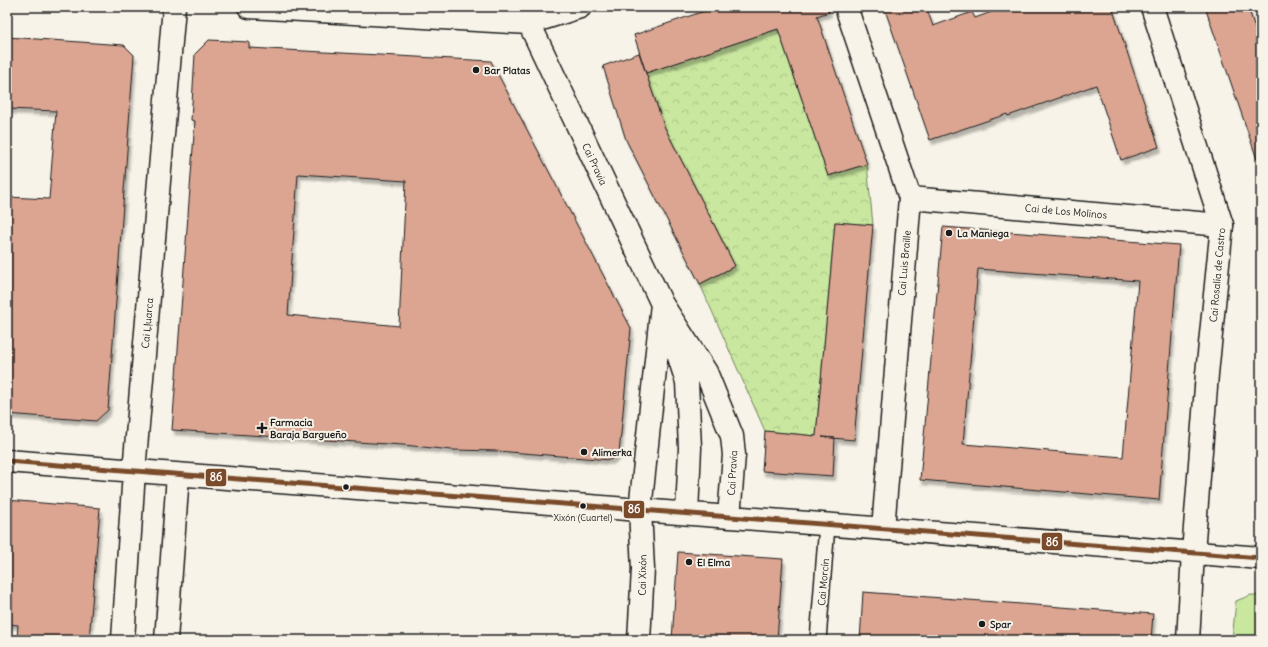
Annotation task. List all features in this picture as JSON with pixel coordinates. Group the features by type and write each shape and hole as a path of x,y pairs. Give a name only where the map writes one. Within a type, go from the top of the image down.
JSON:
{"street":[{"name":"Cai Ḷḷuarca","path":"123,640 134,471 174,7"},
{"path":"249,7 526,15 580,7"},
{"name":"Cai Luis Braille","path":"846,7 910,198 883,529"},
{"name":"Cai Rosalía de Castro","path":"1152,7 1222,225 1207,374 1193,553 1188,640"},
{"name":"Cai Pravia","path":"526,15 662,304 687,382 690,448 687,513"},
{"name":"Cai de Los Molinos","path":"910,198 1222,225"},
{"path":"640,510 662,304"},
{"name":"Cai Pravia","path":"662,304 706,372 732,436 734,455 729,517"},
{"path":"7,461 1261,558"},
{"path":"166,640 178,474"},
{"name":"Cai Xixón","path":"640,510 643,569 640,640"}],"lane":[{"name":"Cai Morcín","path":"818,640 828,524"}],"green space":[{"path":"778,29 828,176 867,164 873,225 835,222 816,436 765,431 700,284 735,266 664,126 646,73"},
{"path":"1251,595 1261,596 1261,640 1232,640 1236,601"}],"building":[{"path":"716,7 828,7 829,12 817,16 867,164 828,176 778,29 646,73 634,35"},
{"path":"884,7 926,7 933,26 972,12 975,18 1005,7 1112,7 1159,147 1121,160 1096,85 1008,116 1007,114 930,140"},
{"path":"1205,7 1248,7 1261,46 1261,158 1257,159"},
{"path":"7,37 124,45 134,55 108,410 96,421 7,414 7,197 49,199 56,111 7,109"},
{"path":"209,40 249,42 249,48 491,61 631,328 619,454 610,460 497,451 452,450 403,445 172,430 195,121 191,120 195,54","holes":["298,174 406,181 399,326 288,315"]},
{"path":"639,53 664,126 735,266 700,284 626,140 603,66"},
{"path":"835,222 873,225 854,440 835,438 833,476 762,471 765,431 816,436"},
{"path":"943,227 1179,245 1159,500 920,480","holes":["978,269 1138,281 1123,457 963,444"]},
{"path":"7,500 100,508 89,640 17,640 18,625 7,624"},
{"path":"678,552 783,559 777,640 672,640"},
{"path":"863,592 1153,614 1151,640 860,640"}],"transit line":[{"name":"86","path":"7,461 1261,558"}],"place":[{"name":"Bar Platas","path":"476,70"},
{"name":"La Maniega","path":"949,233"},
{"name":"Farmacia Baraja Bargueño","path":"262,428"},
{"name":"Alimerka","path":"584,452"},
{"name":"Xixón (Cuartel)","path":"583,506"},
{"name":"El Elma","path":"689,562"},
{"name":"Spar","path":"982,624"}]}
